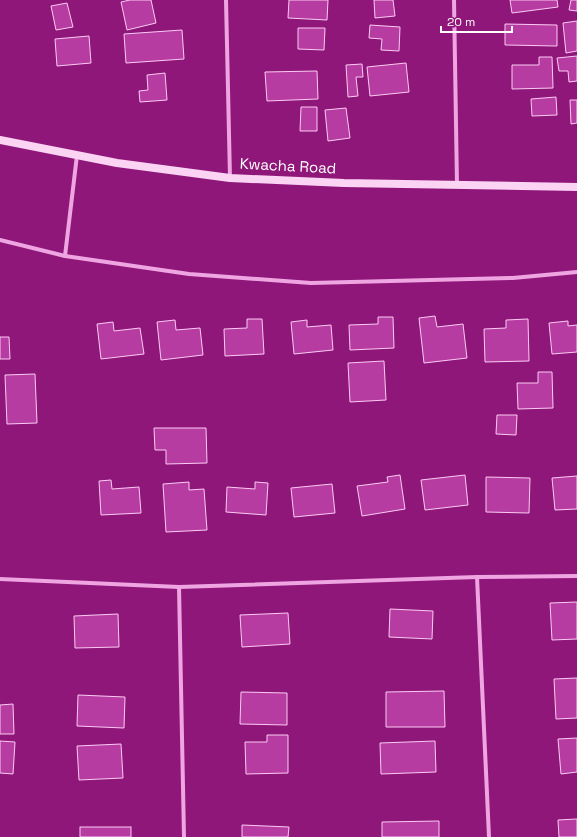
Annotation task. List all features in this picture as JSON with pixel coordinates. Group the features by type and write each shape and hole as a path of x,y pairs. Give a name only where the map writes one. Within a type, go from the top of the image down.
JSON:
{"main road":[{"name":"Kwacha Road","path":"0,140 117,163 230,178 344,183 577,187"}],"street":[{"path":"226,0 230,178"},
{"path":"454,0 458,185"},
{"path":"65,256 77,155"},
{"path":"0,240 65,256 189,274 311,283 513,278 577,272"},
{"path":"0,579 179,587 477,577 577,576"},
{"path":"477,577 489,837"},
{"path":"179,587 184,837"}],"building":[{"path":"130,0 151,0 156,23 127,30 121,2"},
{"path":"289,0 328,0 327,20 288,18"},
{"path":"374,0 393,0 395,16 375,18"},
{"path":"510,0 557,0 558,7 512,13"},
{"path":"571,0 577,0 577,11 569,10"},
{"path":"67,3 73,27 56,30 51,6"},
{"path":"577,21 577,51 566,53 563,23"},
{"path":"505,24 557,25 557,46 505,45"},
{"path":"370,25 400,27 399,51 381,50 382,39 369,38"},
{"path":"298,28 325,28 324,50 298,49"},
{"path":"182,30 184,59 126,63 124,34"},
{"path":"89,36 91,63 57,66 55,39"},
{"path":"577,56 577,81 569,82 568,71 559,71 557,58"},
{"path":"539,57 552,57 553,88 512,89 512,65 539,65"},
{"path":"406,63 409,92 370,96 367,67"},
{"path":"362,64 363,77 356,77 358,96 348,97 346,65"},
{"path":"317,71 318,99 267,101 265,72"},
{"path":"165,73 167,100 140,102 139,91 148,90 147,75"},
{"path":"556,97 557,115 532,116 531,99"},
{"path":"570,100 577,100 577,123 571,124"},
{"path":"301,107 317,107 317,131 300,131"},
{"path":"346,108 350,138 328,141 325,110"},
{"path":"435,316 437,327 463,324 467,358 424,363 419,318"},
{"path":"378,317 393,317 394,348 350,350 349,325 378,324"},
{"path":"247,319 262,319 264,354 225,356 224,329 247,328"},
{"path":"528,319 529,361 485,362 484,329 506,328 506,320"},
{"path":"175,320 176,330 200,328 203,355 161,360 157,322"},
{"path":"307,320 307,327 331,325 333,350 294,354 291,322"},
{"path":"568,321 568,326 577,325 577,352 552,354 549,323"},
{"path":"113,322 114,331 140,328 144,354 101,359 97,324"},
{"path":"0,337 9,337 10,359 0,359"},
{"path":"384,361 386,400 350,402 348,363"},
{"path":"538,372 552,372 553,408 518,409 517,383 538,383"},
{"path":"35,374 37,423 7,424 5,375"},
{"path":"497,415 517,415 516,435 496,434"},
{"path":"154,428 206,428 207,463 166,464 166,450 155,450"},
{"path":"400,475 405,509 362,516 357,486 388,482 387,477"},
{"path":"465,475 468,505 425,510 421,480"},
{"path":"577,476 577,509 555,510 552,478"},
{"path":"486,477 530,478 529,513 486,512"},
{"path":"111,480 112,489 139,487 141,513 101,515 99,481"},
{"path":"189,482 189,490 204,489 207,530 166,532 163,484"},
{"path":"255,482 268,483 266,515 226,512 227,487 255,489"},
{"path":"332,484 335,513 294,517 291,488"},
{"path":"577,602 577,639 552,640 550,603"},
{"path":"390,609 433,611 432,639 389,637"},
{"path":"288,613 290,644 242,647 240,615"},
{"path":"118,614 119,647 75,648 74,616"},
{"path":"577,678 577,718 556,719 554,679"},
{"path":"444,691 445,727 386,727 386,692"},
{"path":"241,692 287,693 287,725 240,724"},
{"path":"78,695 125,697 124,728 77,726"},
{"path":"13,704 14,734 0,734 0,705"},
{"path":"267,735 288,735 288,773 246,774 245,742 267,742"},
{"path":"577,738 577,772 561,774 558,739"},
{"path":"0,741 15,742 13,774 0,773"},
{"path":"435,741 436,772 381,774 380,743"},
{"path":"121,744 123,778 79,780 77,746"},
{"path":"577,819 577,837 559,837 558,820"},
{"path":"439,821 439,837 382,837 382,822"},
{"path":"242,825 289,827 288,837 242,837"},
{"path":"80,827 131,827 131,837 80,837"}]}
